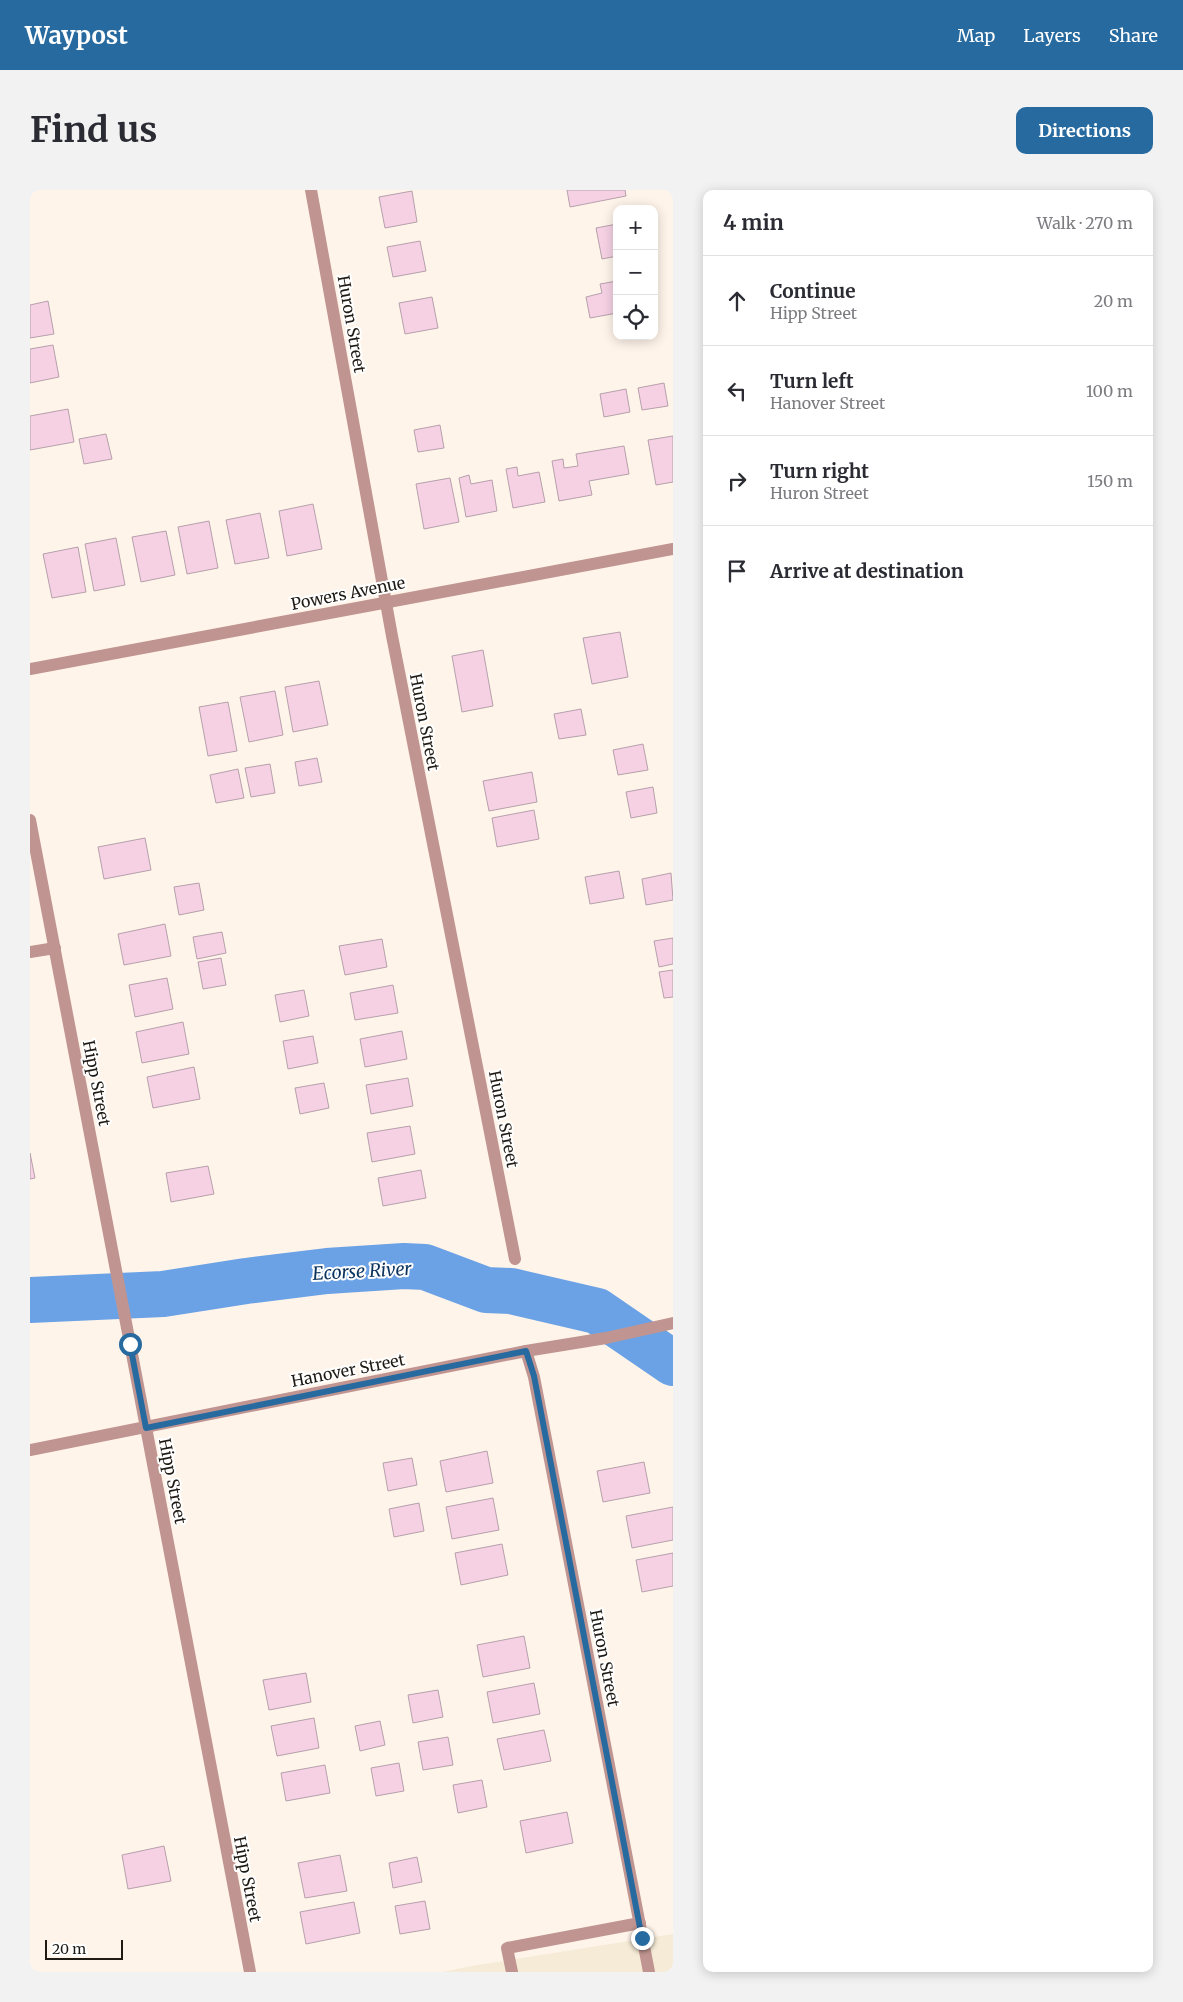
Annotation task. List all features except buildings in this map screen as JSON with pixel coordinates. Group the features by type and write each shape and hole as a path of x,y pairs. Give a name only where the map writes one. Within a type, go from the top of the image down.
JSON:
{"street":[{"name":"Huron Street","path":"311,190 386,602 514,1259"},
{"name":"Powers Avenue","path":"30,669 673,549"},
{"name":"Hipp Street","path":"30,820 32,840 55,948 250,1972"},
{"path":"30,952 55,948"},
{"name":"Hanover Street","path":"30,1450 526,1351 606,1338 673,1323"},
{"name":"Huron Street","path":"526,1351 534,1376 649,1972"},
{"path":"512,1972 507,1948 640,1923"}],"shaded area":[{"path":"673,1934 673,1972 442,1972 472,1966"}],"waterway":[{"name":"Ecorse River","path":"30,1300 163,1294 327,1271 404,1266 425,1267 486,1290 511,1291 597,1311 673,1363"}],"route":[{"path":"130,1344 146,1428 526,1351 534,1376 642,1938"}]}
